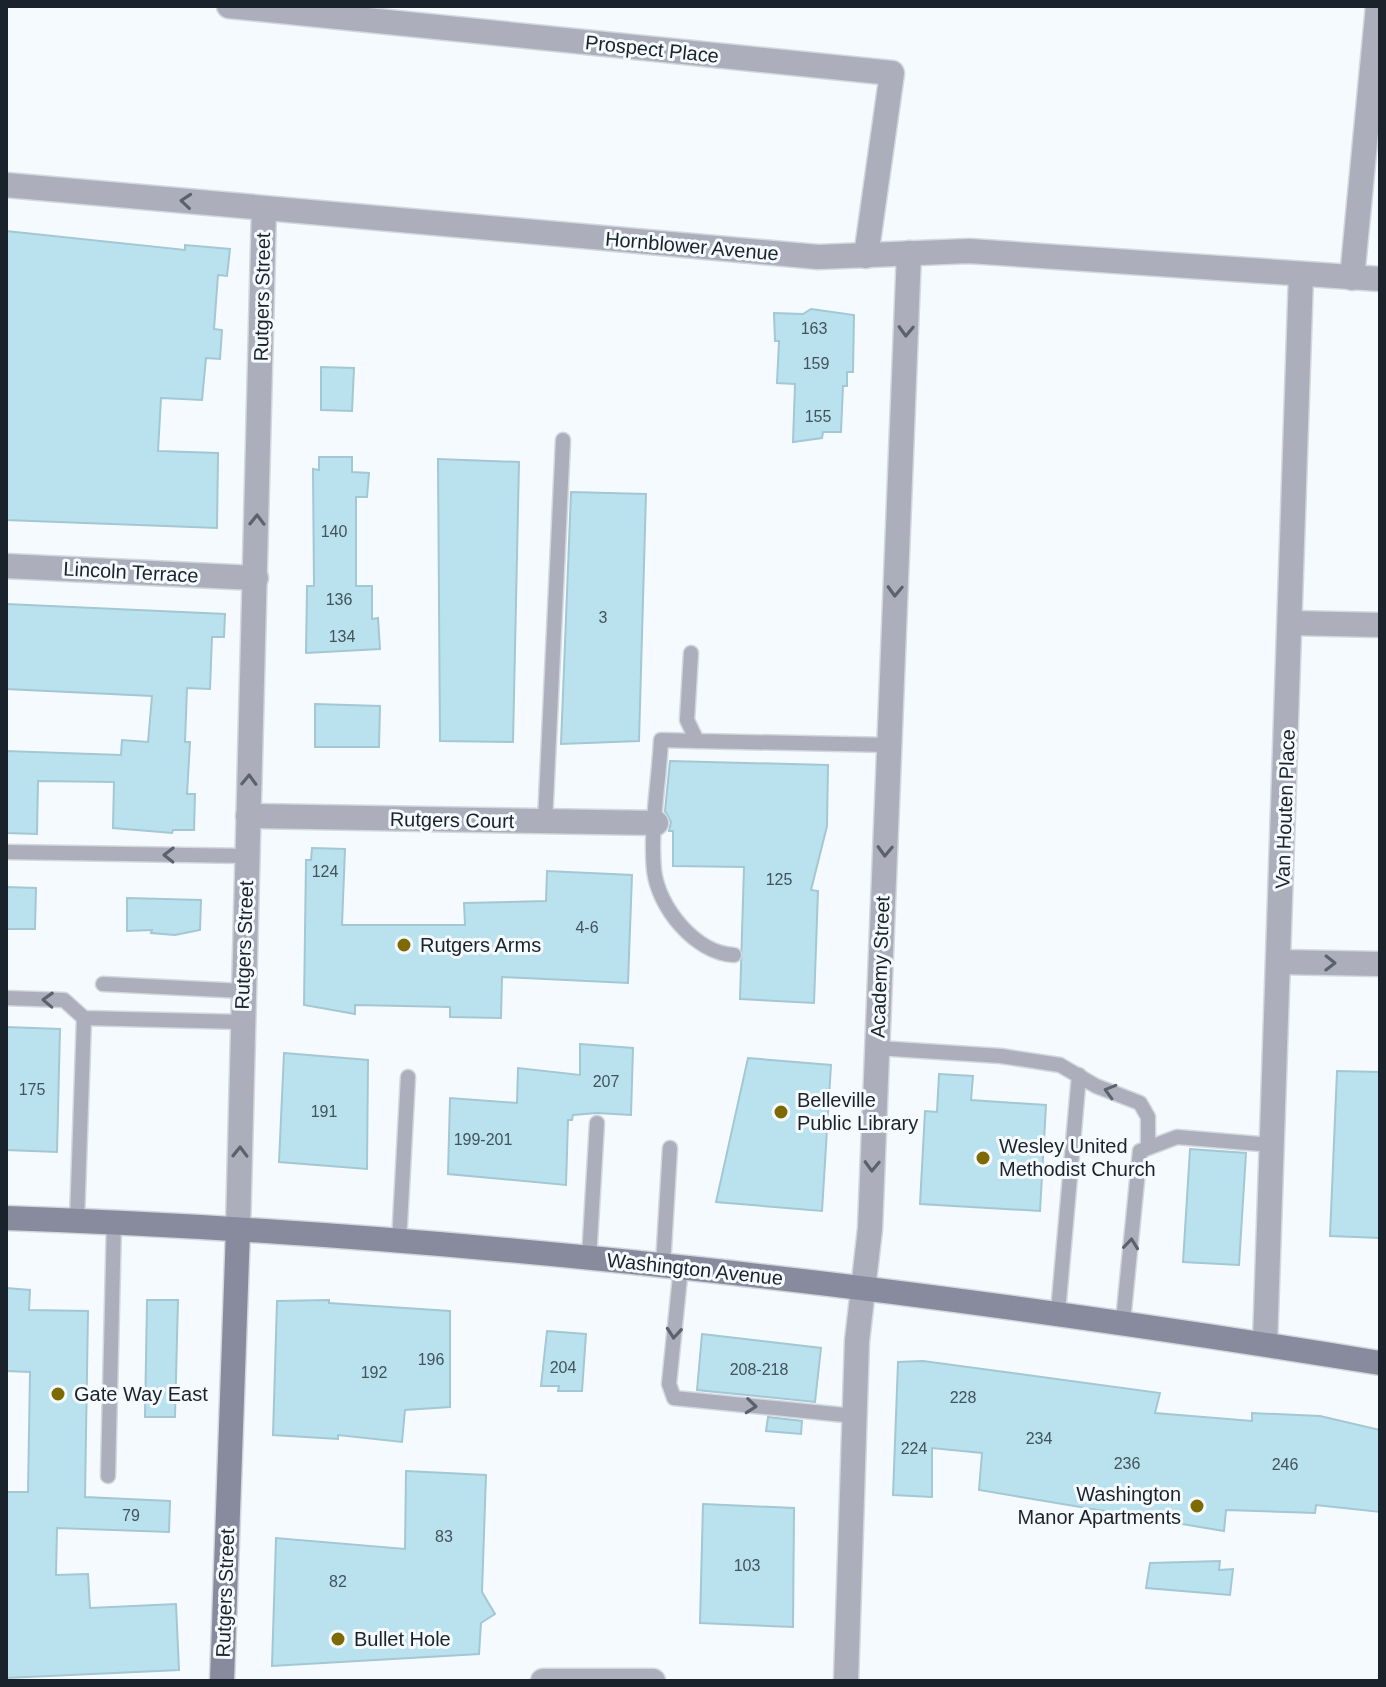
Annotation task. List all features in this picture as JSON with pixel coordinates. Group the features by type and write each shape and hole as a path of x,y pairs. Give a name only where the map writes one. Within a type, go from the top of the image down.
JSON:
{"main road":[{"name":"Washington Avenue","path":"6,1218 238,1230 672,1266 1058,1312 1380,1363"},
{"name":"Rutgers Street","path":"222,1681 238,1230"}],"street":[{"name":"Prospect Place","path":"229,6 892,73 866,256"},
{"path":"1352,278 1378,6"},
{"name":"Hornblower Avenue","path":"6,185 818,257 969,251 1380,279"},
{"name":"Rutgers Street","path":"238,1230 264,209"},
{"name":"Academy Street","path":"846,1681 855,1416 870,1229 909,253"},
{"name":"Van Houten Place","path":"1265,1344 1301,275"},
{"name":"Lincoln Terrace","path":"6,566 256,578"},
{"path":"1291,623 1380,625"},
{"name":"Rutgers Court","path":"248,816 656,823"},
{"path":"1280,962 1380,964"},
{"path":"543,1681 653,1681"}],"lane":[{"path":"545,822 563,440"},
{"path":"691,653 687,720 697,741"},
{"path":"734,955 693,940 673,917 654,873 661,740 889,745"},
{"path":"6,852 247,856"},
{"path":"103,984 243,991"},
{"path":"6,998 64,1000 84,1018 242,1022"},
{"path":"77,1220 84,1018"},
{"path":"877,1048 1001,1056 1060,1065 1096,1086 1140,1103 1148,1117 1148,1147"},
{"path":"1058,1312 1079,1075"},
{"path":"399,1242 408,1077"},
{"path":"589,1258 597,1123"},
{"path":"1123,1321 1140,1151 1177,1137 1273,1145"},
{"path":"670,1148 672,1266 669,1384 674,1398 855,1416"},
{"path":"108,1476 114,1222"}],"building":[{"path":"6,231 185,250 185,245 230,249 227,276 218,275 214,329 222,330 220,359 206,358 202,400 161,398 158,451 218,453 217,528 6,520"},
{"path":"811,309 854,315 853,372 847,372 847,386 843,386 841,432 823,432 822,438 793,442 795,384 777,383 779,341 775,341 774,313 803,314"},
{"path":"321,367 354,368 352,411 321,410"},
{"path":"319,457 352,457 352,472 369,473 367,497 356,497 356,586 372,586 372,619 378,618 380,649 306,653 307,586 314,586 313,469 319,470"},
{"path":"438,459 519,462 513,742 440,741"},
{"path":"571,492 646,494 639,741 561,744"},
{"path":"6,604 225,614 224,637 212,637 210,689 187,688 185,742 190,742 187,794 195,794 194,830 173,830 172,833 113,828 114,782 38,781 37,834 6,833 6,751 121,755 122,740 148,742 152,696 6,689"},
{"path":"315,704 380,706 379,747 315,747"},
{"path":"670,761 828,765 827,826 811,890 818,891 814,1003 740,999 744,867 673,866 673,831 669,831 671,822 665,811"},
{"path":"312,848 345,849 342,925 465,925 464,903 546,901 547,871 632,875 628,983 502,977 501,1018 450,1017 450,1007 355,1005 355,1014 304,1005 306,860 311,860"},
{"path":"6,887 36,888 35,929 6,929"},
{"path":"127,898 201,900 200,930 175,935 151,933 152,930 127,931"},
{"path":"6,1027 60,1029 57,1152 6,1150"},
{"path":"580,1044 633,1048 631,1115 597,1113 573,1115 572,1120 568,1120 566,1185 448,1174 450,1098 517,1103 518,1068 580,1075"},
{"path":"284,1053 368,1060 367,1169 279,1162"},
{"name":"Belleville Public Library","path":"748,1058 831,1065 822,1211 716,1202"},
{"path":"1337,1071 1380,1072 1380,1238 1330,1236"},
{"name":"Wesley United Methodist Church","path":"939,1074 973,1076 971,1100 1046,1105 1040,1211 920,1204 925,1111 937,1112"},
{"path":"1190,1149 1246,1153 1239,1265 1183,1262"},
{"path":"6,1288 30,1290 29,1310 88,1311 85,1497 170,1501 169,1532 57,1528 56,1575 88,1574 90,1608 176,1604 179,1670 6,1678 6,1492 28,1492 30,1372 6,1371"},
{"path":"147,1300 178,1300 175,1417 145,1417"},
{"path":"329,1300 329,1303 450,1311 450,1407 405,1410 402,1442 338,1435 338,1439 273,1435 277,1301"},
{"path":"547,1331 586,1334 582,1391 558,1391 559,1386 541,1386"},
{"path":"702,1334 821,1348 815,1402 697,1390"},
{"path":"923,1361 1160,1393 1155,1413 1252,1421 1252,1413 1320,1416 1380,1430 1380,1512 1316,1505 1315,1513 1226,1510 1224,1531 979,1490 982,1453 932,1448 932,1497 893,1495 898,1362"},
{"path":"768,1417 802,1421 801,1434 766,1431"},
{"path":"406,1471 486,1475 482,1592 495,1614 481,1623 479,1654 272,1666 276,1538 405,1549"},
{"path":"703,1504 794,1508 793,1627 700,1623"},
{"path":"1220,1561 1219,1570 1233,1569 1230,1595 1146,1588 1150,1563"}],"place":[{"name":"Rutgers Arms","path":"404,945"},
{"name":"Belleville Public Library","path":"781,1112"},
{"name":"Wesley United Methodist Church","path":"983,1158"},
{"name":"Gate Way East","path":"58,1394"},
{"name":"Washington Manor Apartments","path":"1197,1506"},
{"name":"Bullet Hole","path":"338,1639"}]}
